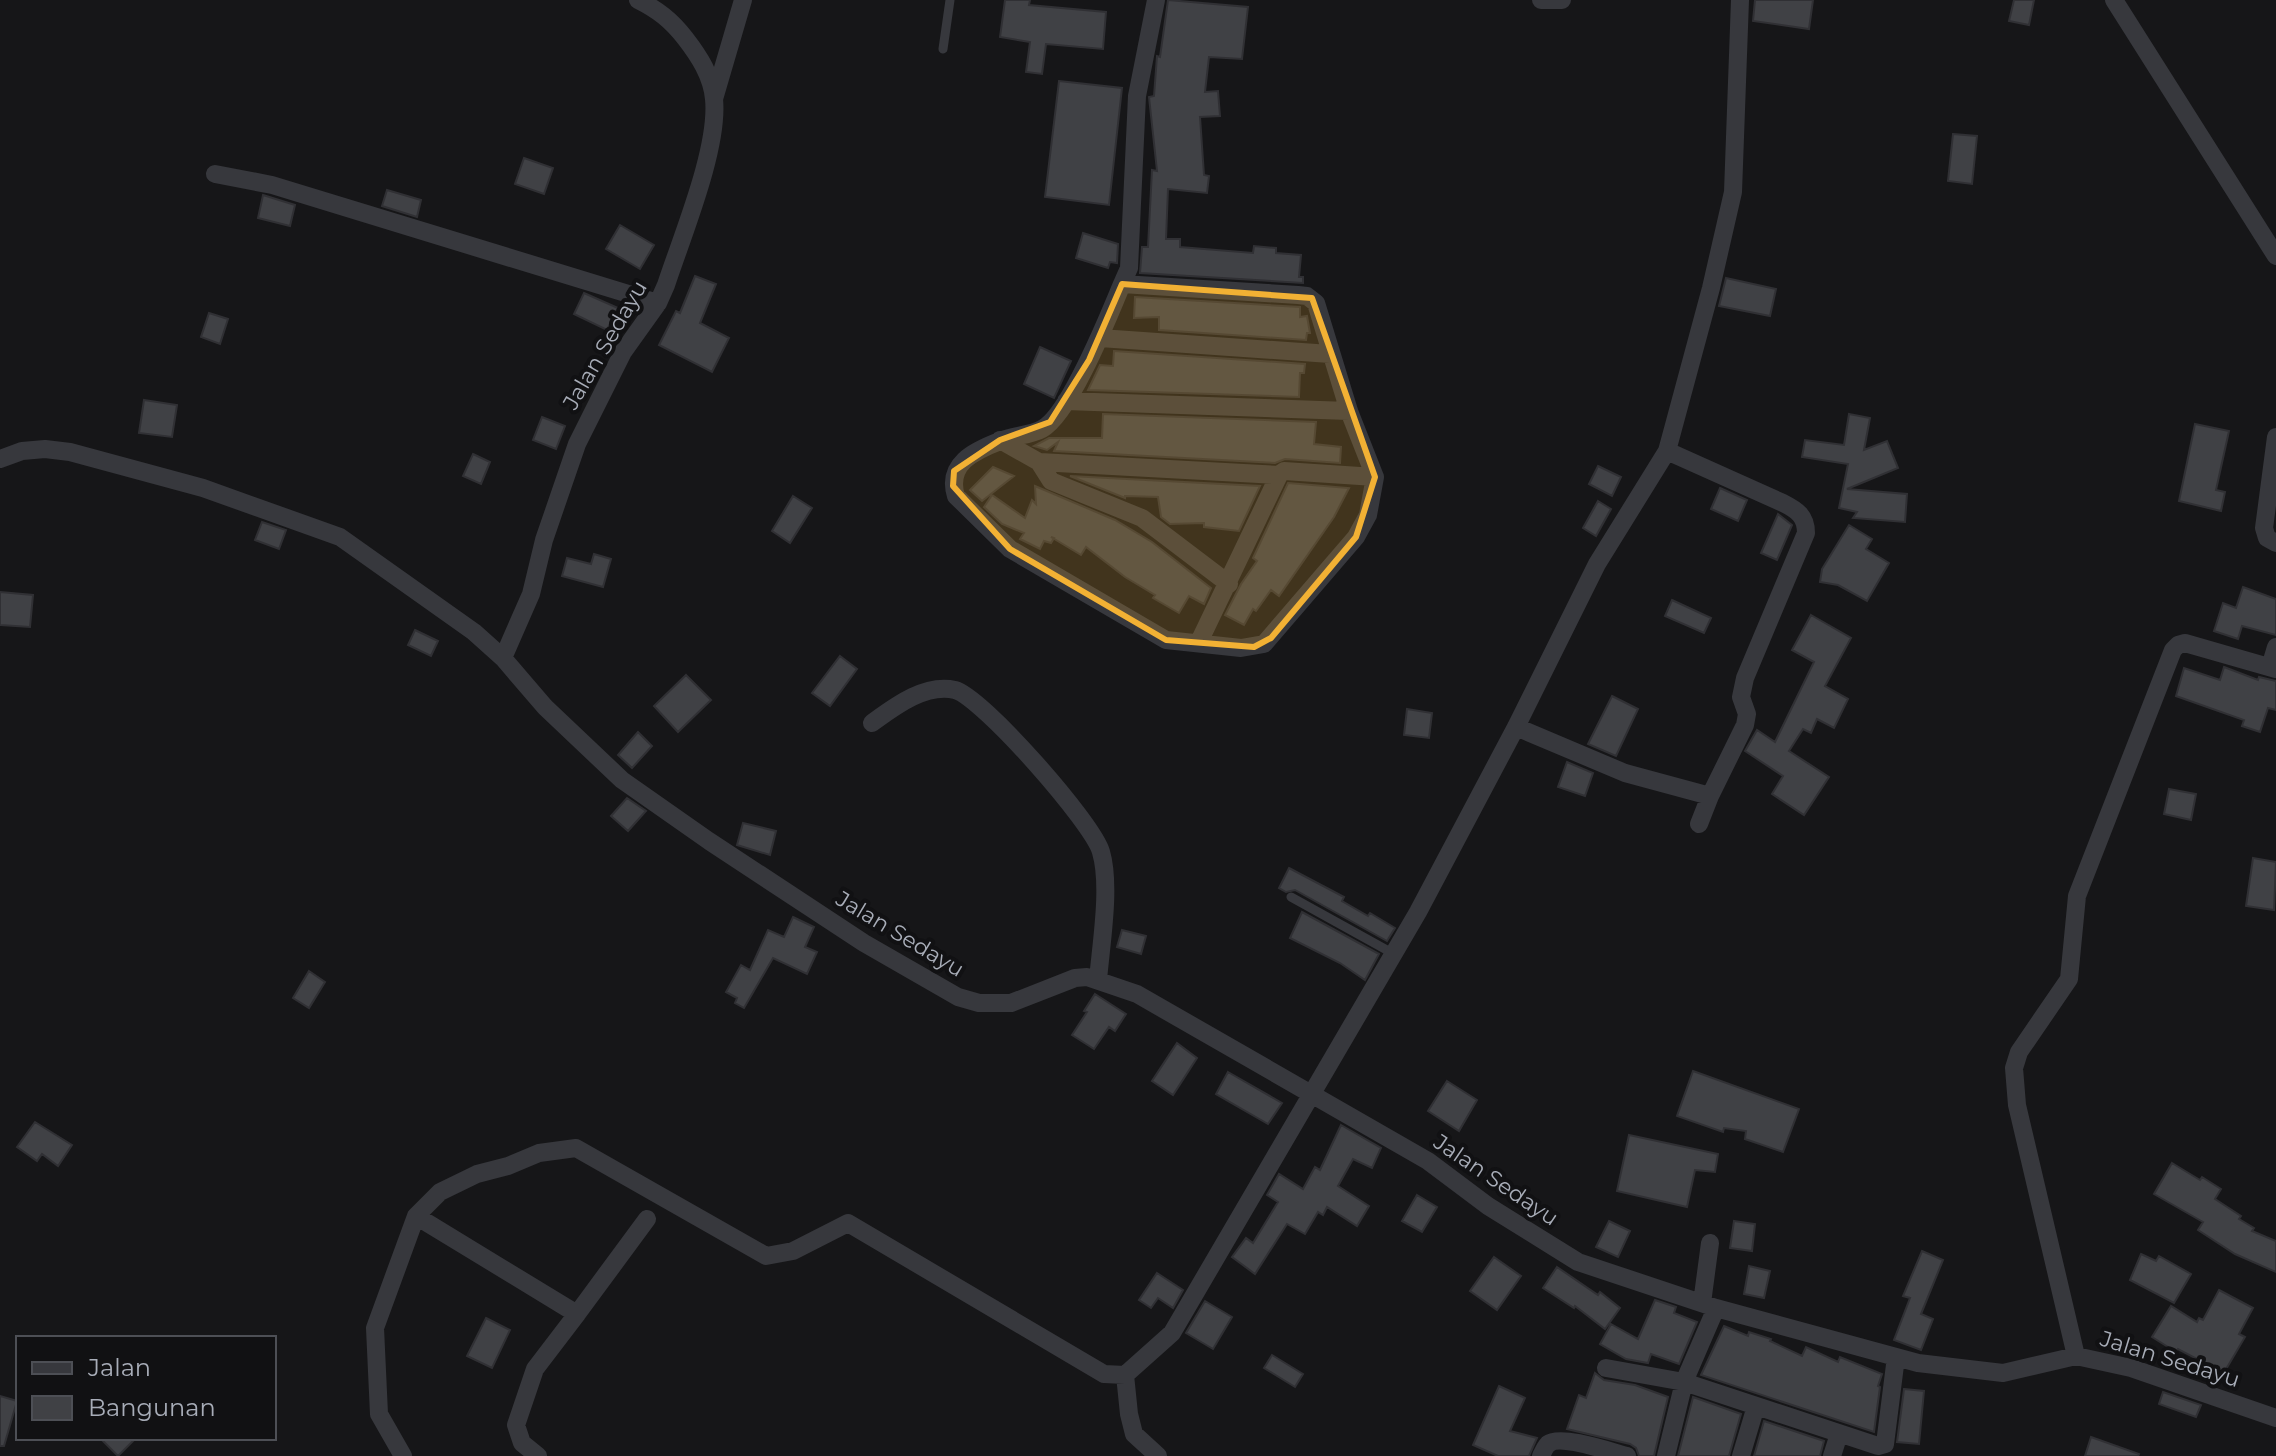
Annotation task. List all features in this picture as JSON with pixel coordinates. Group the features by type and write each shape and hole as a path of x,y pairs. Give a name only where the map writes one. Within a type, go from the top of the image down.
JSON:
{"street":[{"name":"Jalan Sedayu","path":"638,0 659,10 673,23 703,61 714,99 710,149 658,303 623,352 577,444 544,540 531,594 503,658 545,707 622,780 864,943 958,997 979,1003 1011,1003 1075,978 1087,977 1137,994 1428,1161 1488,1206 1578,1262 1709,1306 1918,1363 2003,1373 2076,1356 2131,1368 2276,1418"},
{"path":"714,99 743,0"},
{"path":"1122,284 1307,296 1316,303 1349,411 1375,477 1368,515 1356,537 1264,644 1241,648 1166,640 1010,549 964,505 953,486 954,471 962,461 1000,440 1044,429 1066,401 1100,338 1122,284 1129,268 1137,96 1156,0"},
{"path":"1541,0 1562,0"},
{"path":"403,1456 379,1414 375,1328 416,1216 440,1192 477,1174 539,1153 576,1148 766,1256 793,1251 848,1223 1104,1374 1125,1375 1172,1333 1394,954 1516,727 1597,564 1667,451 1733,192 1740,0"},
{"path":"2114,0 2276,256"},
{"path":"215,174 286,190 658,303"},
{"path":"1100,338 1330,354"},
{"path":"1066,401 1349,411"},
{"path":"2276,437 2264,528 2267,538 2276,543"},
{"path":"1000,440 1039,462 1279,475"},
{"path":"0,459 22,451 45,449 70,452 203,488 340,537 474,632 503,658"},
{"path":"1667,451 1796,509 1806,524 1806,533 1745,678 1741,697 1747,714 1745,725 1699,824"},
{"path":"1039,462 1051,481 1142,518 1229,584"},
{"path":"1199,642 1279,475 1284,471 1375,477"},
{"path":"2076,1356 2017,1105 2014,1068 2019,1052 2069,979 2077,896 2173,650 2185,643 2273,668 2276,647"},
{"path":"872,723 900,703 931,691 955,690 975,702 1051,780 1086,823 1101,851 1106,878 1098,980"},
{"path":"1516,727 1625,773 1710,796"},
{"path":"416,1216 577,1314"},
{"path":"538,1456 522,1443 516,1425 535,1369 647,1219"},
{"path":"1666,1456 1684,1382 1709,1306 1710,1243"},
{"path":"1606,1368 1684,1382 1878,1446 1885,1444 1896,1357"},
{"path":"1125,1375 1134,1434 1158,1456"},
{"path":"1741,1456 1756,1406"},
{"path":"1832,1456 1839,1434"},
{"path":"1541,1456 1549,1444 1557,1441 1627,1456"}],"lane":[{"path":"943,49 950,0"},
{"path":"1291,897 1394,954"}],"highlighted area":[{"path":"1122,284 1312,298 1375,477 1356,537 1271,638 1254,647 1166,640 1010,549 953,486 954,471 1000,440 1050,422 1089,360"}],"building":[{"path":"1005,0 1030,0 1029,5 1106,12 1103,49 1046,44 1042,74 1026,72 1030,42 1000,37"},
{"path":"1168,0 1248,7 1242,59 1209,57 1205,92 1218,91 1220,116 1200,117 1204,175 1209,176 1207,193 1168,189 1166,239 1180,239 1180,247 1253,253 1254,246 1276,248 1276,253 1301,255 1299,277 1303,277 1303,283 1140,273 1142,247 1148,247 1152,170 1157,171 1149,97 1154,96 1157,56 1160,57"},
{"path":"1755,0 1813,0 1809,29 1753,21"},
{"path":"2014,0 2034,0 2029,25 2009,21"},
{"path":"1059,81 1122,88 1109,205 1045,197"},
{"path":"1953,134 1977,136 1972,184 1948,181"},
{"path":"524,158 553,168 544,194 515,184"},
{"path":"387,190 421,200 417,217 382,206"},
{"path":"263,195 295,205 290,226 258,218"},
{"path":"620,225 654,245 640,269 606,249"},
{"path":"1083,233 1118,244 1117,263 1110,262 1108,268 1076,258"},
{"path":"695,276 716,284 700,323 729,338 712,372 659,345 676,311 680,313"},
{"path":"1726,278 1776,289 1770,316 1719,306"},
{"path":"584,293 618,308 607,330 574,314"},
{"path":"1135,297 1300,307 1300,317 1307,316 1310,333 1307,333 1306,340 1159,330 1159,317 1134,318"},
{"path":"209,313 228,319 220,344 201,337"},
{"path":"1040,347 1071,361 1054,398 1024,384"},
{"path":"1114,351 1305,364 1304,373 1300,373 1299,397 1088,390 1100,365 1113,366"},
{"path":"144,400 177,405 172,437 139,433"},
{"path":"1103,414 1316,422 1314,444 1341,447 1340,463 1285,459 1275,463 1054,451 1058,442 1047,450 1034,446 1049,438 1102,438"},
{"path":"1849,414 1870,418 1864,450 1887,441 1898,468 1847,489 1907,494 1905,522 1853,518 1857,512 1839,508 1848,464 1802,457 1805,440 1844,445"},
{"path":"542,417 565,426 556,449 533,440"},
{"path":"2195,424 2229,431 2216,490 2225,492 2221,511 2179,501"},
{"path":"473,454 490,462 481,484 463,476"},
{"path":"1598,466 1621,477 1612,496 1589,484"},
{"path":"993,467 1014,476 982,501 970,490"},
{"path":"1070,476 1260,486 1239,531 1204,527 1204,523 1170,524 1161,517 1158,497 1125,498"},
{"path":"1288,483 1349,488 1334,517 1279,596 1271,590 1256,611 1253,609 1244,625 1225,615 1257,561 1253,558"},
{"path":"1035,486 1115,520 1152,542 1211,588 1204,604 1189,596 1179,613 1153,598 1155,595 1086,547 1081,555 1054,539 1051,543 1044,541 1040,549 1020,539 1024,533 1002,524 984,507 992,495 1025,518 1032,500 1036,504"},
{"path":"1720,488 1747,500 1738,521 1711,509"},
{"path":"793,496 812,508 790,543 772,531"},
{"path":"1598,501 1611,509 1596,536 1583,528"},
{"path":"1778,514 1792,525 1777,560 1761,553"},
{"path":"262,522 286,530 279,549 255,540"},
{"path":"1849,525 1872,539 1866,549 1889,563 1867,601 1838,585 1820,582 1822,569"},
{"path":"594,554 611,559 603,587 562,576 567,558 591,564"},
{"path":"2243,587 2276,599 2276,635 2242,626 2238,639 2214,631 2223,603 2236,608"},
{"path":"0,592 33,595 30,627 0,625"},
{"path":"1672,600 1711,618 1704,633 1665,616"},
{"path":"1811,615 1851,638 1825,686 1848,699 1834,728 1817,719 1811,733 1803,729 1789,751 1829,777 1804,815 1772,794 1783,776 1745,751 1757,730 1775,742 1814,662 1792,650"},
{"path":"415,630 438,641 431,656 408,645"},
{"path":"840,656 857,669 830,706 812,693"},
{"path":"2224,667 2258,680 2259,677 2276,681 2276,710 2268,708 2260,732 2242,726 2244,720 2176,696 2184,668 2220,680"},
{"path":"686,675 711,700 678,732 654,706"},
{"path":"1612,696 1638,709 1616,756 1588,744"},
{"path":"1407,709 1432,713 1429,738 1404,735"},
{"path":"638,732 652,746 632,768 618,755"},
{"path":"1567,762 1593,773 1585,796 1558,787"},
{"path":"2169,789 2196,794 2191,820 2164,814"},
{"path":"627,798 646,811 628,831 611,816"},
{"path":"743,823 776,831 770,855 737,845"},
{"path":"2253,858 2276,862 2274,910 2246,906"},
{"path":"1289,868 1344,897 1342,901 1368,916 1370,913 1395,928 1387,941 1295,890 1286,892 1279,888"},
{"path":"1302,912 1379,954 1365,980 1340,963 1290,938"},
{"path":"793,917 814,927 805,947 817,952 807,974 773,958 744,1008 735,1003 737,998 726,992 741,965 750,970 768,930 784,937"},
{"path":"1122,930 1146,936 1141,954 1117,947"},
{"path":"309,971 325,982 309,1008 293,998"},
{"path":"1095,994 1126,1014 1115,1031 1109,1027 1094,1049 1072,1035"},
{"path":"1177,1043 1197,1058 1173,1095 1152,1081"},
{"path":"1693,1071 1799,1109 1783,1152 1745,1139 1746,1131 1724,1128 1723,1132 1677,1116"},
{"path":"1228,1072 1282,1103 1268,1124 1216,1094"},
{"path":"1447,1081 1477,1100 1459,1131 1428,1111"},
{"path":"35,1122 72,1145 58,1166 42,1154 37,1161 17,1147"},
{"path":"1341,1125 1381,1148 1372,1168 1353,1159 1338,1186 1369,1206 1357,1226 1327,1207 1323,1215 1318,1212 1305,1234 1287,1224 1255,1274 1232,1257 1246,1238 1253,1243 1278,1202 1267,1195 1279,1174 1303,1189 1315,1167 1320,1170"},
{"path":"1629,1135 1718,1154 1715,1172 1695,1170 1687,1207 1617,1191"},
{"path":"2172,1163 2221,1189 2215,1199 2241,1216 2239,1219 2254,1228 2252,1231 2276,1241 2276,1272 2235,1254 2198,1230 2203,1222 2154,1194"},
{"path":"1417,1195 1437,1207 1422,1232 1402,1221"},
{"path":"1609,1221 1630,1231 1618,1257 1596,1247"},
{"path":"1734,1221 1755,1224 1752,1251 1730,1248"},
{"path":"1922,1251 1943,1260 1921,1314 1933,1319 1921,1350 1894,1340 1910,1298 1903,1296"},
{"path":"2141,1254 2156,1261 2159,1256 2191,1274 2174,1303 2130,1280"},
{"path":"1494,1257 1521,1276 1497,1310 1470,1291"},
{"path":"1749,1266 1770,1271 1764,1298 1744,1294"},
{"path":"1557,1267 1598,1295 1600,1292 1620,1308 1605,1329 1575,1306 1543,1288"},
{"path":"1157,1273 1183,1290 1173,1308 1158,1298 1151,1308 1139,1300"},
{"path":"2219,1290 2253,1308 2239,1334 2245,1337 2222,1376 2203,1362 2178,1349 2176,1352 2152,1337 2171,1306 2197,1322 2199,1318 2203,1320"},
{"path":"1655,1300 1676,1307 1674,1313 1697,1322 1679,1364 1651,1354 1648,1363 1626,1359 1600,1344 1611,1324 1638,1339"},
{"path":"1205,1301 1232,1317 1213,1349 1186,1333"},
{"path":"486,1318 510,1330 492,1368 467,1356"},
{"path":"1724,1326 1748,1336 1749,1332 1771,1339 1802,1356 1806,1347 1838,1362 1840,1357 1882,1374 1874,1432 1701,1375"},
{"path":"1272,1355 1303,1374 1295,1387 1264,1368"},
{"path":"1595,1373 1604,1380 1635,1385 1668,1397 1654,1456 1639,1456 1630,1444 1567,1429 1579,1395 1586,1398"},
{"path":"1499,1386 1525,1398 1510,1431 1537,1438 1529,1456 1498,1456 1473,1445"},
{"path":"1904,1389 1924,1391 1919,1444 1897,1442"},
{"path":"2163,1392 2201,1405 2196,1417 2159,1404"},
{"path":"0,1396 16,1401 16,1404 4,1446 0,1446"},
{"path":"1693,1397 1741,1414 1729,1456 1678,1456"},
{"path":"1764,1421 1824,1441 1820,1456 1754,1456"},
{"path":"2091,1437 2139,1454 2085,1456"},
{"path":"102,1440 134,1440 118,1456"}]}
